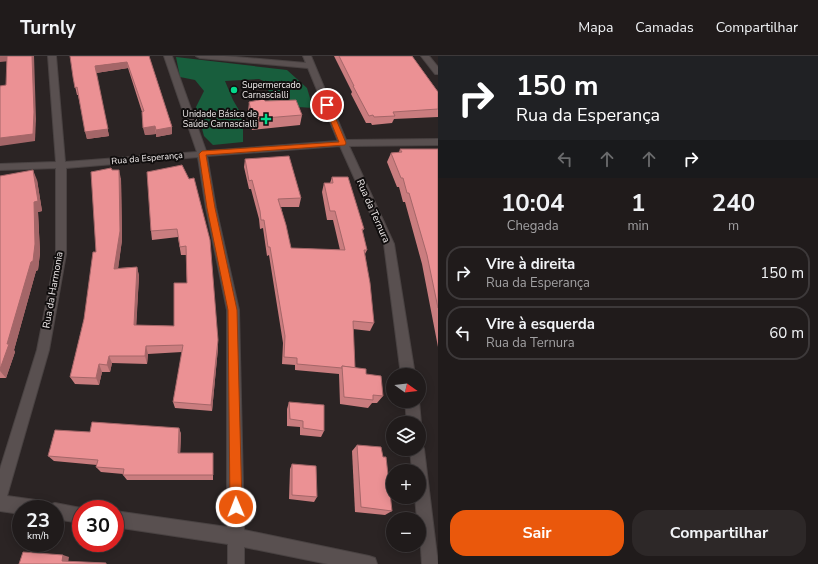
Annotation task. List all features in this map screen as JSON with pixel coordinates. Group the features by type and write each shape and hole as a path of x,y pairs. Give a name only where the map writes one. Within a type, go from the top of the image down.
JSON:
{"street":[{"name":"Rua da Harmonia","path":"0,494 43,350 61,254 61,165 52,56"},
{"path":"168,56 202,154 211,208 233,310 237,537 236,564"},
{"path":"200,56 310,66"},
{"name":"Rua da Ternura","path":"307,56 343,143 389,244 407,368"},
{"path":"425,56 438,72"},
{"name":"Rua da Esperança","path":"0,167 61,165 343,143 438,142"},
{"path":"418,456 430,564"},
{"path":"0,503 12,505"},
{"path":"124,520 237,537 369,564"}],"green space":[{"path":"176,57 287,70 307,88 313,108 269,105 268,83 259,79 225,81 233,100 243,117 243,142 213,145 204,136 196,107 204,91 195,80 180,77"}],"building":[{"path":"7,56 32,56 34,112 33,134 0,138 0,86 6,85"},
{"path":"70,56 149,56 172,127 156,130 155,126 143,128 142,112 144,111 127,62 95,66 108,129 85,132 77,87 75,88"},
{"path":"339,56 412,56 438,92 438,109 393,112 395,116 369,116"},
{"path":"264,99 265,101 296,100 302,115 253,119 249,102"},
{"path":"400,149 438,149 438,308 427,255 409,193 407,193 403,178 401,178 391,153 402,152"},
{"path":"289,156 301,198 278,199 291,248 345,250 335,211 330,211 324,183 333,183 332,177 348,177 364,229 362,229 367,250 364,250 370,283 374,323 353,321 355,368 297,364 297,358 284,357 285,336 270,247 268,247 264,220 261,220 252,180 249,181 245,159"},
{"path":"182,165 189,179 194,178 210,240 218,340 211,405 173,402 183,345 146,346 145,356 109,356 107,365 99,364 96,378 70,377 84,319 93,252 96,252 91,172 111,168 112,170 119,170 120,231 114,269 137,267 134,325 174,326 174,283 187,283 186,246 180,247 177,229 151,231 147,172"},
{"path":"33,170 38,201 34,202 35,244 33,261 31,262 7,344 9,344 0,369 0,176"},
{"path":"342,366 366,369 366,374 381,376 383,396 373,395 373,400 344,397"},
{"path":"289,402 324,405 324,431 303,428 303,421 290,419"},
{"path":"92,422 179,428 178,453 213,453 213,475 123,475 124,469 96,467 98,460 48,456 55,430 90,432"},
{"path":"357,445 381,447 383,457 386,457 387,464 386,504 391,504 392,511 361,507"},
{"path":"292,464 316,466 317,497 292,495"},
{"path":"23,552 63,555 62,561 106,563 106,564 19,564"}],"place":[{"name":"Supermercado Carnascialli","path":"234,90"},
{"name":"Unidade Básica de Saúde Carnascialli","path":"266,119"}],"route":[{"path":"236,507 233,310 211,208 202,154 343,143 327,105"}]}
